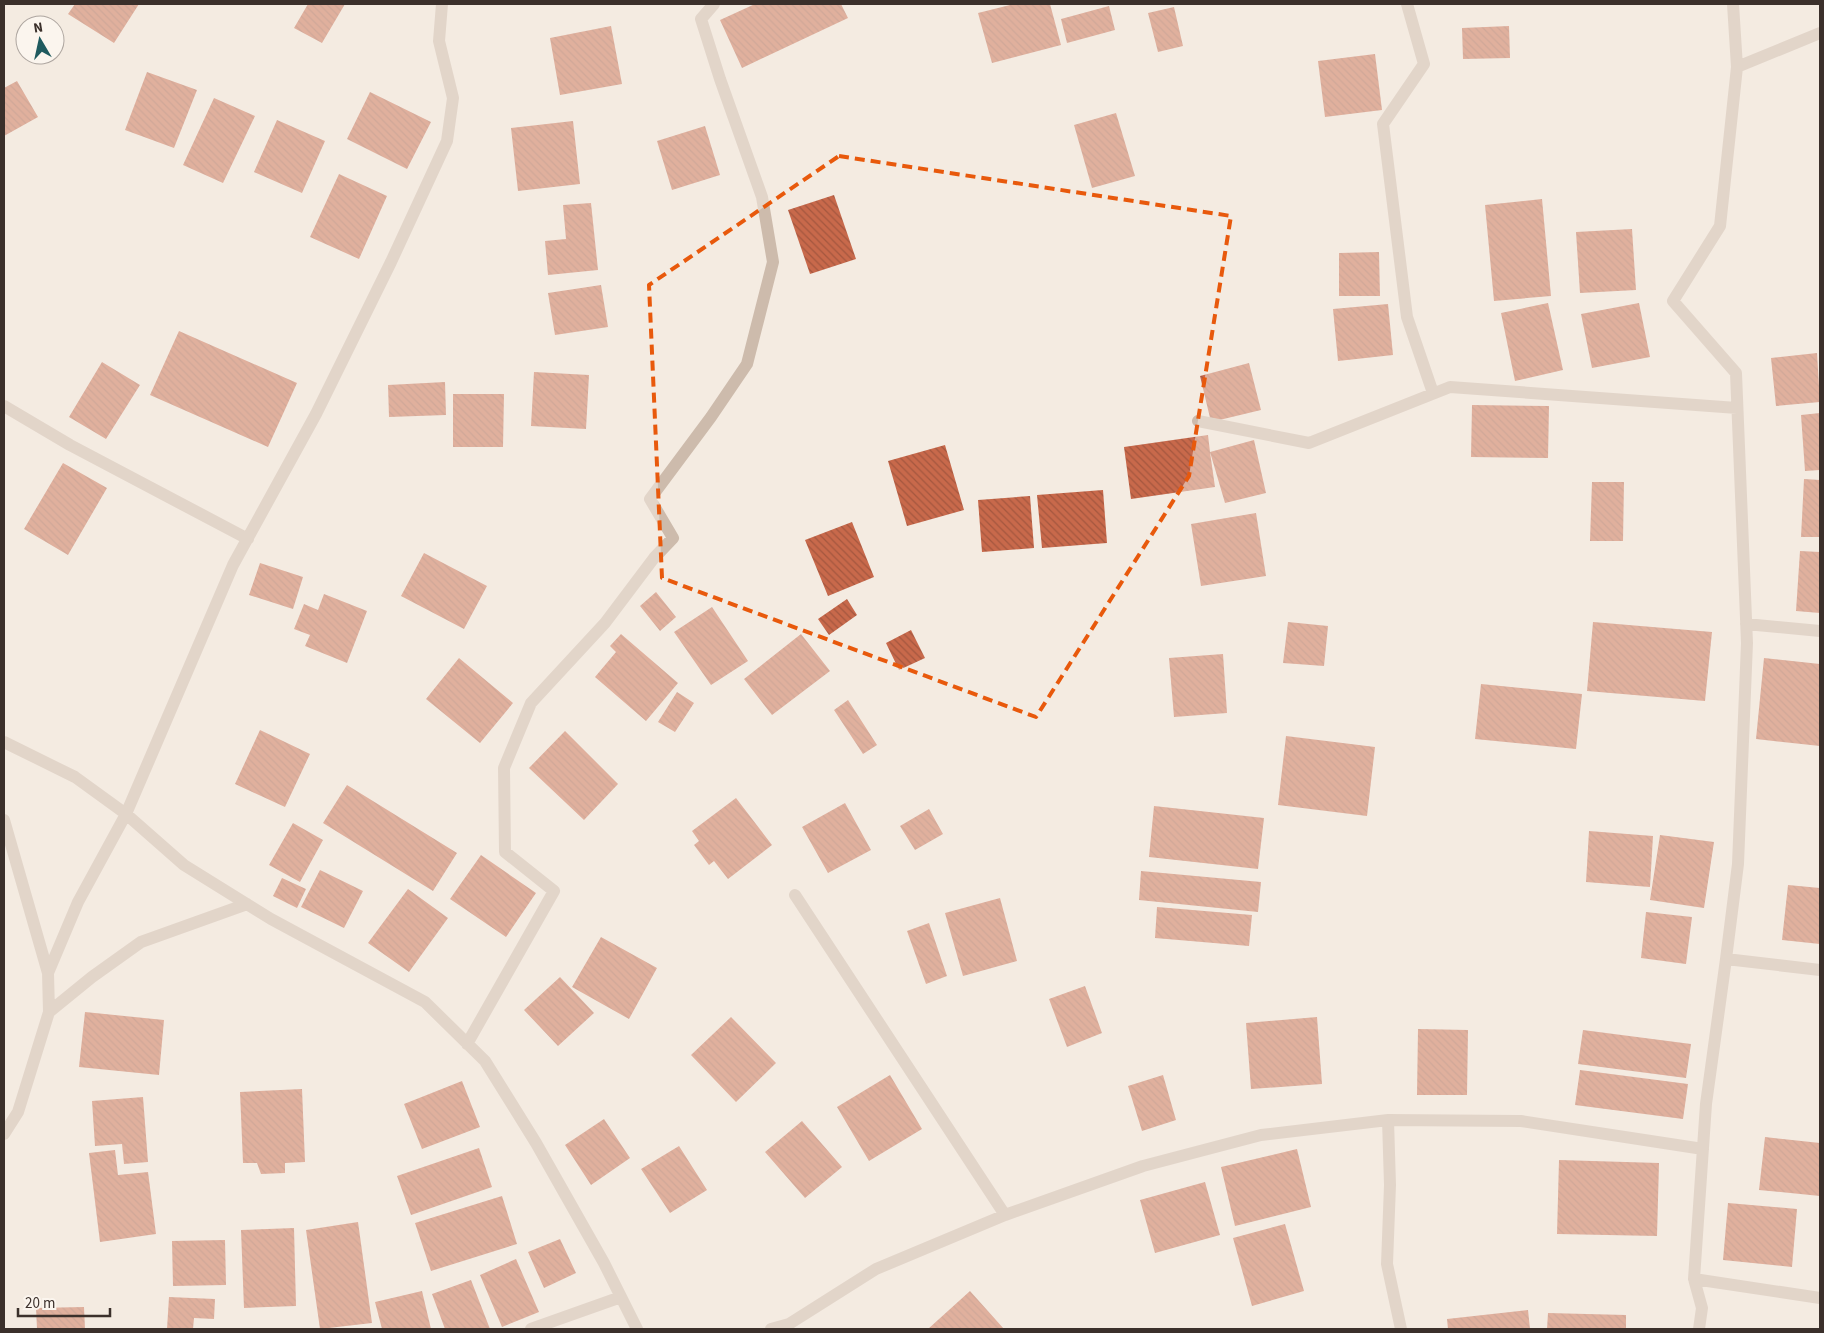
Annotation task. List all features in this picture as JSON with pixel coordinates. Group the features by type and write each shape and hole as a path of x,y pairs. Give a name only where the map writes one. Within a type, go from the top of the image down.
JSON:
{"street":[{"path":"48,973 78,902 126,814 233,566 320,405 391,262 447,141 453,98 439,41 442,4"},
{"path":"467,1044 554,891 505,852 504,768 530,703 605,623 654,558 673,538 650,499 711,417 747,364 773,262 762,197 701,19 714,4"},
{"path":"1407,4 1424,64 1383,124 1407,316 1433,394"},
{"path":"1699,1329 1702,1308 1694,1279 1702,1150 1706,1104 1738,864 1746,624 1736,373 1674,301 1720,226 1737,67 1733,4"},
{"path":"1737,67 1820,33"},
{"path":"1198,421 1309,443 1450,387 1737,408"},
{"path":"4,406 70,445 248,539"},
{"path":"1746,624 1820,632"},
{"path":"4,742 75,777 126,814 184,864 271,919 425,1002 485,1062 536,1143 604,1263 637,1329"},
{"path":"4,820 48,973 48,1012 18,1112 4,1134"},
{"path":"795,895 1005,1215"},
{"path":"48,1012 92,977 141,942 247,904"},
{"path":"1726,959 1820,970"},
{"path":"770,1329 789,1324 876,1269 1005,1215 1143,1166 1261,1135 1388,1120 1521,1121 1702,1150"},
{"path":"1388,1120 1390,1184 1387,1264 1401,1329"},
{"path":"1694,1279 1820,1298"},
{"path":"531,1329 621,1297"}],"highlighted area":[{"path":"839,156 1231,216 1189,476 1036,717 662,578 649,285"}],"building":[{"path":"75,4 139,4 114,43 68,14"},
{"path":"308,4 345,4 322,43 294,28"},
{"path":"755,4 841,4 848,18 742,68 720,20"},
{"path":"1014,4 1050,4 1061,45 992,63 978,13"},
{"path":"1109,6 1115,30 1067,43 1061,19"},
{"path":"1174,7 1183,46 1158,52 1148,13"},
{"path":"611,26 622,84 560,95 550,38"},
{"path":"1509,26 1510,58 1463,59 1462,28"},
{"path":"1375,54 1382,110 1325,117 1318,61"},
{"path":"147,72 197,90 174,148 125,130"},
{"path":"17,81 38,117 4,136 4,88"},
{"path":"370,92 431,122 407,169 347,139"},
{"path":"214,98 255,116 223,183 183,165"},
{"path":"1116,113 1135,176 1092,188 1074,125"},
{"path":"277,120 325,141 302,193 254,172"},
{"path":"573,121 580,184 518,191 511,128"},
{"path":"705,126 720,175 672,190 657,141"},
{"path":"339,174 387,196 359,259 310,237"},
{"path":"834,195 856,259 810,274 788,210"},
{"path":"1542,199 1551,296 1494,301 1485,205"},
{"path":"591,203 598,270 548,275 545,241 566,239 563,205"},
{"path":"1632,229 1636,290 1580,293 1576,232"},
{"path":"1379,252 1380,296 1339,296 1339,253"},
{"path":"601,285 608,327 555,335 548,293"},
{"path":"1548,303 1563,370 1515,381 1501,313"},
{"path":"1639,303 1650,357 1592,368 1581,314"},
{"path":"1388,304 1393,355 1338,361 1333,309"},
{"path":"179,331 297,383 268,447 150,395"},
{"path":"1817,353 1820,402 1776,406 1771,358"},
{"path":"102,362 140,385 106,439 69,417"},
{"path":"1249,363 1261,410 1211,422 1200,376"},
{"path":"534,372 589,375 586,429 531,426"},
{"path":"445,382 446,415 389,417 388,385"},
{"path":"453,394 504,394 503,447 453,447"},
{"path":"1472,405 1549,406 1548,458 1471,457"},
{"path":"1820,413 1820,470 1805,471 1801,415"},
{"path":"1208,435 1215,487 1131,499 1124,447"},
{"path":"1254,440 1266,493 1225,503 1210,452"},
{"path":"945,445 964,510 907,526 888,461"},
{"path":"63,463 107,488 68,555 24,529"},
{"path":"1804,479 1820,480 1820,537 1801,537"},
{"path":"1592,482 1624,482 1623,541 1590,541"},
{"path":"1103,490 1107,543 1042,548 1037,495"},
{"path":"1030,496 1034,548 982,552 978,500"},
{"path":"1256,513 1266,576 1201,586 1191,524"},
{"path":"852,522 874,577 828,596 805,540"},
{"path":"1800,551 1820,552 1820,613 1796,611"},
{"path":"424,553 487,586 464,629 401,596"},
{"path":"260,563 303,577 293,609 249,595"},
{"path":"656,592 676,617 660,631 640,606"},
{"path":"324,594 367,611 347,663 305,646 310,635 294,629 304,604 318,610"},
{"path":"847,599 857,615 829,635 818,619"},
{"path":"712,607 748,661 711,685 674,632"},
{"path":"1288,622 1328,626 1324,666 1283,663"},
{"path":"1593,622 1712,632 1705,701 1587,691"},
{"path":"911,630 925,658 899,670 886,643"},
{"path":"621,634 678,683 646,721 595,677 616,652 610,646"},
{"path":"801,634 830,671 772,715 744,679"},
{"path":"1223,654 1227,713 1174,717 1169,658"},
{"path":"459,658 513,703 480,743 426,699"},
{"path":"1764,658 1820,664 1820,746 1756,739"},
{"path":"1481,684 1582,694 1576,749 1475,739"},
{"path":"677,692 694,703 675,732 658,722"},
{"path":"848,700 877,745 863,754 834,710"},
{"path":"260,730 310,754 285,807 235,784"},
{"path":"565,731 618,784 584,820 529,768"},
{"path":"1286,736 1375,747 1367,816 1278,805"},
{"path":"347,785 457,853 433,891 323,823"},
{"path":"736,798 772,845 728,879 714,861 709,865 694,845 699,841 692,831"},
{"path":"845,803 871,850 828,873 802,827"},
{"path":"1154,806 1264,818 1258,869 1149,857"},
{"path":"929,809 943,834 915,850 900,826"},
{"path":"293,823 323,840 300,882 269,865"},
{"path":"1589,831 1653,836 1650,887 1586,882"},
{"path":"1660,835 1714,842 1704,908 1650,900"},
{"path":"481,855 536,893 506,937 450,899"},
{"path":"320,870 363,891 344,928 301,907"},
{"path":"1141,871 1261,882 1258,912 1139,900"},
{"path":"282,878 306,889 297,908 273,896"},
{"path":"1788,885 1820,888 1820,944 1782,940"},
{"path":"408,889 448,918 409,972 368,943"},
{"path":"1000,898 1017,961 963,976 945,913"},
{"path":"1157,907 1252,915 1249,946 1155,938"},
{"path":"1646,912 1692,917 1686,964 1641,958"},
{"path":"929,923 947,976 926,984 907,931"},
{"path":"601,937 657,968 629,1019 572,987"},
{"path":"560,977 594,1013 558,1046 524,1010"},
{"path":"1085,986 1102,1033 1067,1047 1049,999"},
{"path":"85,1012 164,1020 159,1075 79,1067"},
{"path":"731,1017 776,1063 736,1102 691,1055"},
{"path":"1317,1017 1322,1084 1251,1089 1246,1023"},
{"path":"1418,1029 1468,1030 1467,1095 1417,1095"},
{"path":"1583,1030 1691,1044 1686,1078 1578,1064"},
{"path":"1580,1070 1688,1084 1683,1119 1575,1105"},
{"path":"890,1075 922,1129 869,1161 837,1107"},
{"path":"1163,1075 1176,1120 1142,1131 1128,1086"},
{"path":"462,1081 480,1127 422,1149 404,1104"},
{"path":"302,1089 305,1162 285,1163 285,1173 261,1174 257,1163 243,1163 240,1092"},
{"path":"143,1097 148,1162 124,1164 122,1144 95,1146 92,1101"},
{"path":"604,1119 630,1158 591,1185 565,1145"},
{"path":"802,1121 842,1167 805,1198 765,1152"},
{"path":"1765,1137 1820,1143 1820,1196 1759,1190"},
{"path":"679,1146 707,1190 670,1213 641,1169"},
{"path":"479,1148 492,1187 411,1215 397,1176"},
{"path":"1297,1149 1311,1207 1235,1226 1221,1167"},
{"path":"115,1150 118,1175 148,1172 156,1234 100,1242 89,1153"},
{"path":"1559,1160 1659,1163 1657,1236 1557,1234"},
{"path":"1205,1182 1220,1235 1155,1253 1140,1200"},
{"path":"502,1196 517,1244 431,1271 415,1223"},
{"path":"1728,1203 1797,1209 1792,1267 1723,1260"},
{"path":"358,1222 372,1323 320,1329 306,1230"},
{"path":"1285,1224 1304,1291 1252,1306 1233,1238"},
{"path":"294,1228 296,1306 244,1308 241,1230"},
{"path":"560,1239 576,1273 544,1288 528,1252"},
{"path":"225,1240 226,1285 173,1286 172,1241"},
{"path":"516,1259 539,1312 502,1327 480,1275"},
{"path":"471,1280 490,1329 445,1329 432,1294"},
{"path":"422,1291 431,1329 382,1329 375,1302"},
{"path":"970,1291 1004,1329 928,1329"},
{"path":"169,1297 215,1299 214,1319 194,1318 193,1329 167,1329"},
{"path":"84,1307 85,1329 37,1329 36,1308"},
{"path":"1528,1310 1530,1329 1448,1329 1447,1319"},
{"path":"1548,1313 1626,1315 1626,1329 1547,1329"}]}
